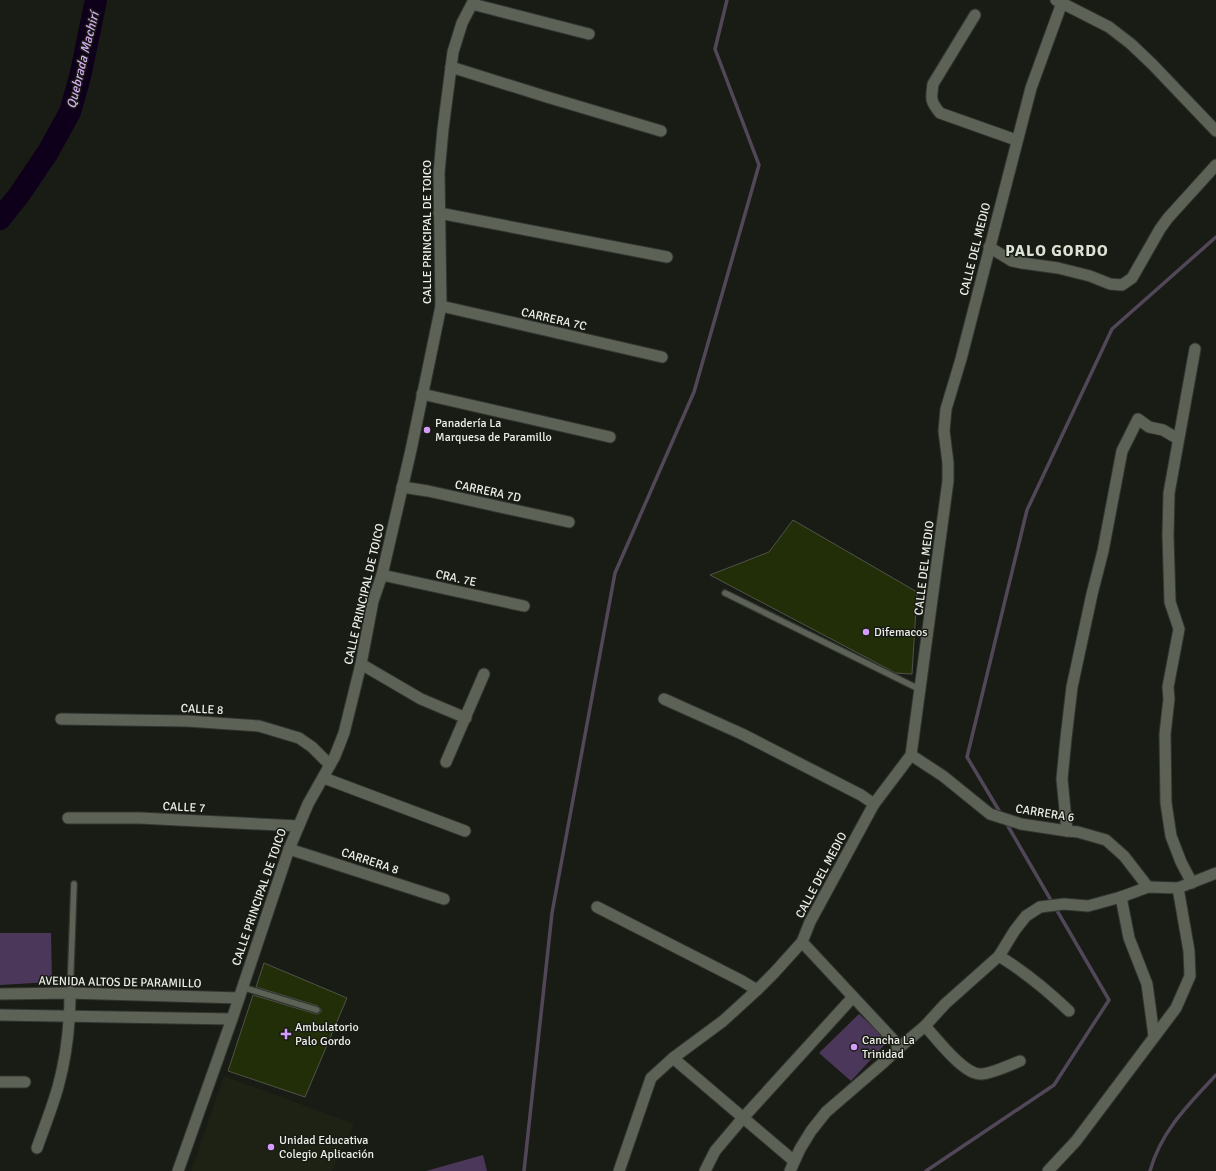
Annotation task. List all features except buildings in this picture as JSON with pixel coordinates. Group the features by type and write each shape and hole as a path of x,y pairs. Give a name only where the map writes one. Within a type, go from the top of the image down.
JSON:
{"street":[{"path":"1060,1 1109,27 1142,53 1216,131"},
{"name":"CALLE DEL MEDIO","path":"618,1171 651,1078 673,1058 723,1021 774,973 802,942 810,922 874,804 912,755 948,481 948,463 944,431 946,409 961,359 1016,140 1031,88 1060,1"},
{"path":"473,2 589,34"},
{"name":"CALLE PRINCIPAL DE TOICO","path":"178,1171 232,1019 289,849 308,804 324,778 344,733 361,664 373,601 382,575 402,488 441,306 438,213 439,173 452,52 462,23 473,2"},
{"path":"975,15 933,84 933,105 940,113 1016,140"},
{"path":"451,67 661,131"},
{"path":"989,247 1012,261 1058,268 1090,276 1110,284 1122,285 1132,278 1156,235 1168,218 1216,166"},
{"path":"438,213 667,257"},
{"name":"CARRERA 7C","path":"441,306 662,356"},
{"path":"1192,883 1181,862 1171,836 1166,802 1165,734 1169,699 1168,687 1179,629 1170,602 1168,536 1169,493 1195,349"},
{"path":"422,394 610,437"},
{"path":"1067,832 1062,779 1072,687 1103,551 1122,451 1138,419 1149,427 1163,430 1178,439"},
{"name":"CARRERA 7D","path":"402,488 428,492 569,522"},
{"name":"CRA. 7E","path":"382,575 524,606"},
{"path":"361,664 422,699 466,718"},
{"path":"446,762 484,674"},
{"path":"664,699 742,734 861,795 874,804"},
{"name":"CALLE 8","path":"61,719 187,721 259,726 299,738 312,747 330,765"},
{"name":"CARRERA 6","path":"912,755 943,776 990,814 1021,824 1067,832 1078,832 1106,840 1124,856 1148,887"},
{"path":"324,778 465,831"},
{"name":"CALLE 7","path":"68,818 140,818 298,826"},
{"name":"CARRERA 8","path":"289,849 444,899"},
{"path":"673,1058 742,1119 792,1166 811,1131 826,1112 925,1026 945,1004 999,956 1015,930 1026,916 1040,907 1064,904 1088,906 1121,897 1148,887 1178,888 1216,873"},
{"path":"1048,1171 1076,1141 1176,1008 1190,976 1188,951 1178,888"},
{"path":"1121,897 1129,938 1147,984 1154,1036"},
{"path":"597,908 757,990"},
{"path":"802,942 900,1047"},
{"path":"999,956 1020,969 1041,985 1070,1011"},
{"name":"AVENIDA ALTOS DE PARAMILLO","path":"0,994 240,992"},
{"path":"37,1148 58,1087 70,1016 70,993"},
{"path":"705,1171 715,1151 742,1119 854,997"},
{"path":"0,1015 232,1019"},
{"path":"925,1026 963,1067 972,1073 982,1074 1020,1061"},
{"path":"0,1082 25,1082"}],"lane":[{"path":"725,593 921,690"},
{"path":"70,993 74,884"},
{"path":"240,992 317,1010"}],"shaded area":[{"path":"0,933 51,933 52,982 0,985"},
{"name":"Cancha La Trinidad","path":"859,1014 888,1041 851,1081 819,1053"},
{"name":"Unidad Educativa Colegio Aplicación","path":"224,1076 354,1124 332,1171 191,1171"},
{"path":"483,1155 487,1171 426,1171"}],"waterway":[{"name":"Quebrada Machirí","path":"0,219 19,195 48,152 70,112 80,77 96,0"},
{"path":"524,1171 552,913 615,573 694,392 759,165 715,49 727,0"},
{"path":"1001,814 967,757 1027,510 1112,329 1216,237"},
{"path":"926,1171 1054,1085 1109,1000 1005,821"},
{"path":"1150,1171 1161,1143 1177,1119 1216,1075"}],"place":[{"name":"Panadería La Marquesa de Paramillo","path":"427,430"},
{"name":"Difemacos","path":"866,632"},
{"name":"Ambulatorio Palo Gordo","path":"286,1034"},
{"name":"Cancha La Trinidad","path":"854,1047"},
{"name":"Unidad Educativa Colegio Aplicación","path":"271,1147"}],"district":[{"name":"PALO GORDO","path":"1057,250"}]}
